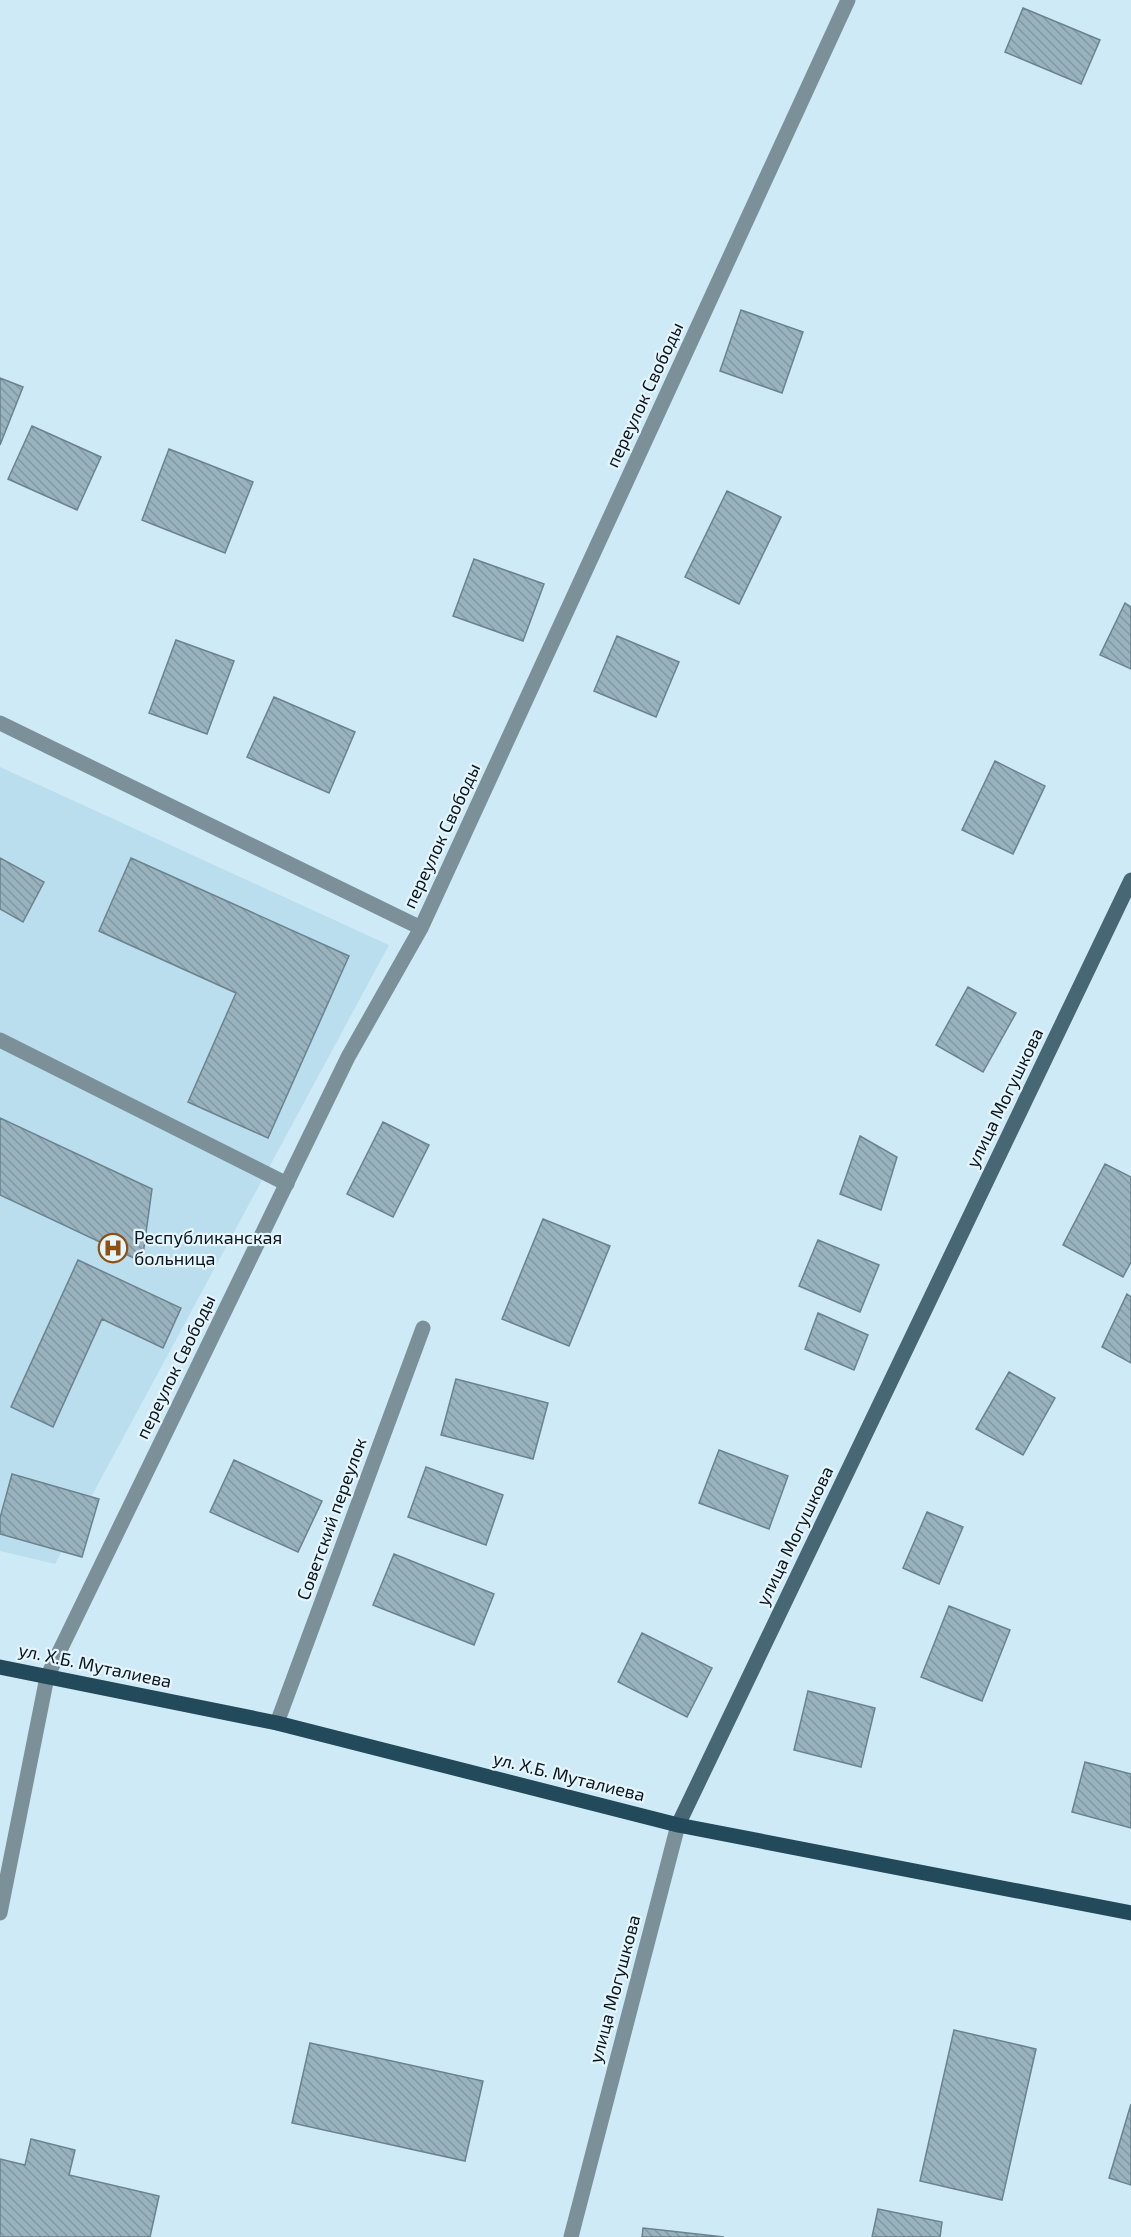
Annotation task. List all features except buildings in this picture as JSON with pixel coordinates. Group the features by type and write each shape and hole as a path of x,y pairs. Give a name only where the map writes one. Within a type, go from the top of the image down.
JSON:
{"main road":[{"name":"ул. Х.Б. Муталиева","path":"0,1667 277,1723 678,1825 1131,1913"}],"street":[{"name":"переулок Свободы","path":"0,1913 46,1677 348,1058 421,928 848,0"},
{"path":"0,723 421,928"},
{"name":"улица Могушкова","path":"571,2237 678,1825 1131,880"},
{"path":"0,1040 287,1184"},
{"name":"Советский переулок","path":"277,1723 423,1328"}],"shaded area":[{"name":"Республиканская больница","path":"0,767 389,945 55,1564 0,1551"}],"place":[{"name":"Республиканская больница","path":"113,1248"}]}
